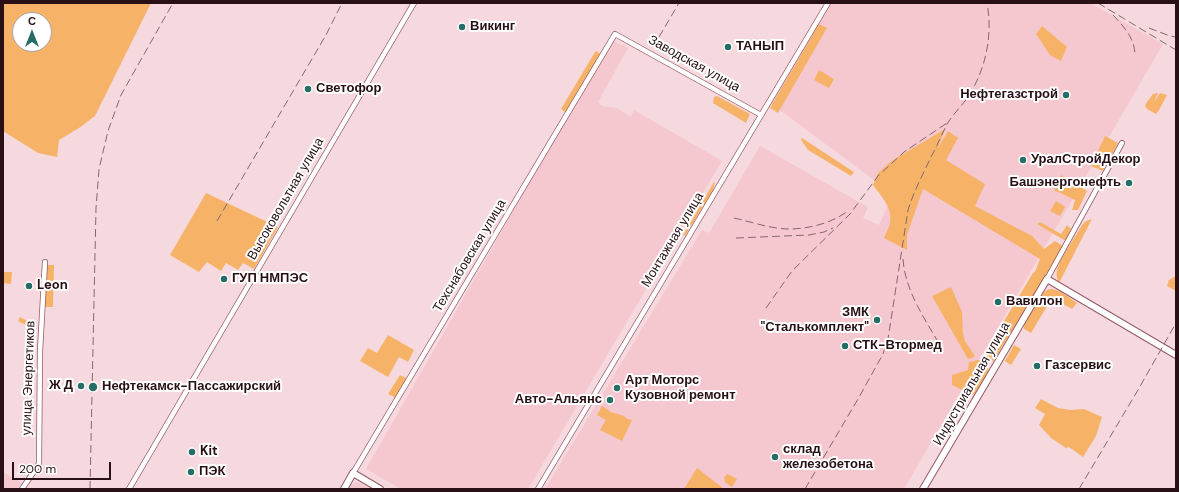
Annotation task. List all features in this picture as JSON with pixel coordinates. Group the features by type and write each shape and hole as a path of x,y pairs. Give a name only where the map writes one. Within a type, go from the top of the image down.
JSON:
{"main road":[{"path":"1047,279 1176,355"},
{"name":"Индустриальная улица","path":"923,489 1047,279"},
{"name":"Техснабовская улица","path":"344,489 353,473"},
{"path":"353,473 380,489"}],"street":[{"name":"Высоковольтная улица","path":"129,489 414,3"},
{"name":"Монтажная улица","path":"538,489 828,3"},
{"name":"Заводская улица","path":"615,34 761,114"},
{"name":"Техснабовская улица","path":"353,473 615,34"},
{"name":"Индустриальная улица","path":"1047,279 1122,143"},
{"name":"улица Энергетиков","path":"22,489 39,464 40,351 45,262"}],"shaded area":[{"path":"3,3 151,3 95,116 59,140 57,157 38,153 3,131"},
{"path":"830,3 1090,3 1163,44 904,489 545,489 702,230 709,233 760,146 868,207 863,218 879,225 893,194 769,102"},
{"path":"819,24 827,28 778,113 770,108"},
{"path":"1042,26 1067,47 1061,61 1050,55 1036,34"},
{"path":"611,40 628,48 598,102 602,106 617,108 631,117 634,110 722,161 528,489 401,489 366,469"},
{"path":"597,51 600,54 566,113 561,109"},
{"path":"819,70 834,79 829,88 814,80"},
{"path":"1158,93 1154,102 1160,93 1167,95 1156,114 1147,109 1145,106 1153,94"},
{"path":"717,96 750,114 746,123 713,103 714,97"},
{"path":"945,129 938,148 948,131 958,138 946,160 985,184 975,206 1032,236 1044,249 1055,241 1063,246 993,361 988,359 986,351 1035,272 1040,259 923,189 907,235 907,250 884,238 890,223 890,212 886,202 873,185 878,173 893,160"},
{"path":"1105,136 1118,143 1103,171 1091,166"},
{"path":"802,138 854,172 851,176 808,150 801,140"},
{"path":"1061,175 1087,191 1078,210 1072,210 1075,200 1054,190"},
{"path":"714,182 713,190 685,236 683,235"},
{"path":"206,193 278,227 254,269 243,263 238,270 226,263 221,271 207,262 199,272 170,255"},
{"path":"1056,201 1065,207 1060,216 1050,211"},
{"path":"1092,219 1059,283 1057,272 1061,260 1082,225 1086,221"},
{"path":"1040,222 1061,234 1067,225 1071,229 1067,240 1064,240 1037,224"},
{"path":"48,265 54,265 53,307 44,307 45,268"},
{"path":"3,272 12,272 11,284 3,283"},
{"path":"1176,277 1176,291 1167,286 1169,280"},
{"path":"951,287 962,312 963,333 965,341 975,356 972,358 968,359 932,296"},
{"path":"1049,289 1060,292 1077,303 1072,309 1052,298 1031,333 1024,329 1024,325 1044,292"},
{"path":"20,317 35,325 33,329 18,321"},
{"path":"388,335 414,350 408,362 399,357 388,377 360,361 368,348 377,353"},
{"path":"1014,345 1021,349 1011,365 1005,361"},
{"path":"978,360 986,361 988,372 984,383 978,391 973,395 952,385 952,375 968,370 969,362"},
{"path":"400,375 408,379 396,398 388,394"},
{"path":"1041,399 1058,408 1070,410 1084,409 1102,417 1096,436 1083,457 1069,447 1066,448 1051,438 1039,425 1045,414 1035,408"},
{"path":"602,406 611,412 632,420 622,441 600,430 606,420 597,415"},
{"path":"697,468 724,489 684,489"},
{"path":"3,472 22,483 17,489 3,489"},
{"path":"728,474 737,479 732,487 725,482 724,478"},
{"path":"357,482 370,489 347,489"}],"railway":[{"path":"90,489 96,208 99,169 108,131 121,95 173,3"},
{"path":"217,221 326,35 342,3"},
{"path":"659,37 679,3"},
{"path":"805,489 883,354 888,339 908,210 913,196 947,124 968,97 984,63 989,27 987,3"},
{"path":"1098,3 1176,50"},
{"path":"1113,15 1125,28 1131,38 1135,50 1135,56"},
{"path":"1149,28 1176,37"},
{"path":"766,308 792,271 850,214 878,176 904,152 947,123"},
{"path":"734,218 775,228 797,229 828,222 848,211"},
{"path":"736,238 809,235 824,232 833,228"},
{"path":"903,259 908,283 917,306 942,349"},
{"path":"1079,489 1176,323"}],"place":[{"name":"Викинг","path":"462,27"},
{"name":"ТАНЫП","path":"728,47"},
{"name":"Светофор","path":"308,89"},
{"name":"Нефтегазстрой","path":"1066,95"},
{"name":"УралСтройДекор","path":"1023,160"},
{"name":"Башэнергонефть","path":"1129,183"},
{"name":"ГУП НМПЭС","path":"224,279"},
{"name":"Leon","path":"29,286"},
{"name":"Вавилон","path":"998,302"},
{"name":"ЗМК \"Сталькомплект\"","path":"877,320"},
{"name":"СТК-Втормед","path":"845,346"},
{"name":"Газсервис","path":"1037,366"},
{"name":"Ж Д","path":"81,386"},
{"name":"Нефтекамск-Пассажирский","path":"93,387"},
{"name":"Арт Моторс Кузовной ремонт","path":"617,388"},
{"name":"Авто-Альянс","path":"610,400"},
{"name":"Kit","path":"192,452"},
{"name":"склад железобетона","path":"775,457"},
{"name":"ПЭК","path":"191,472"}]}
